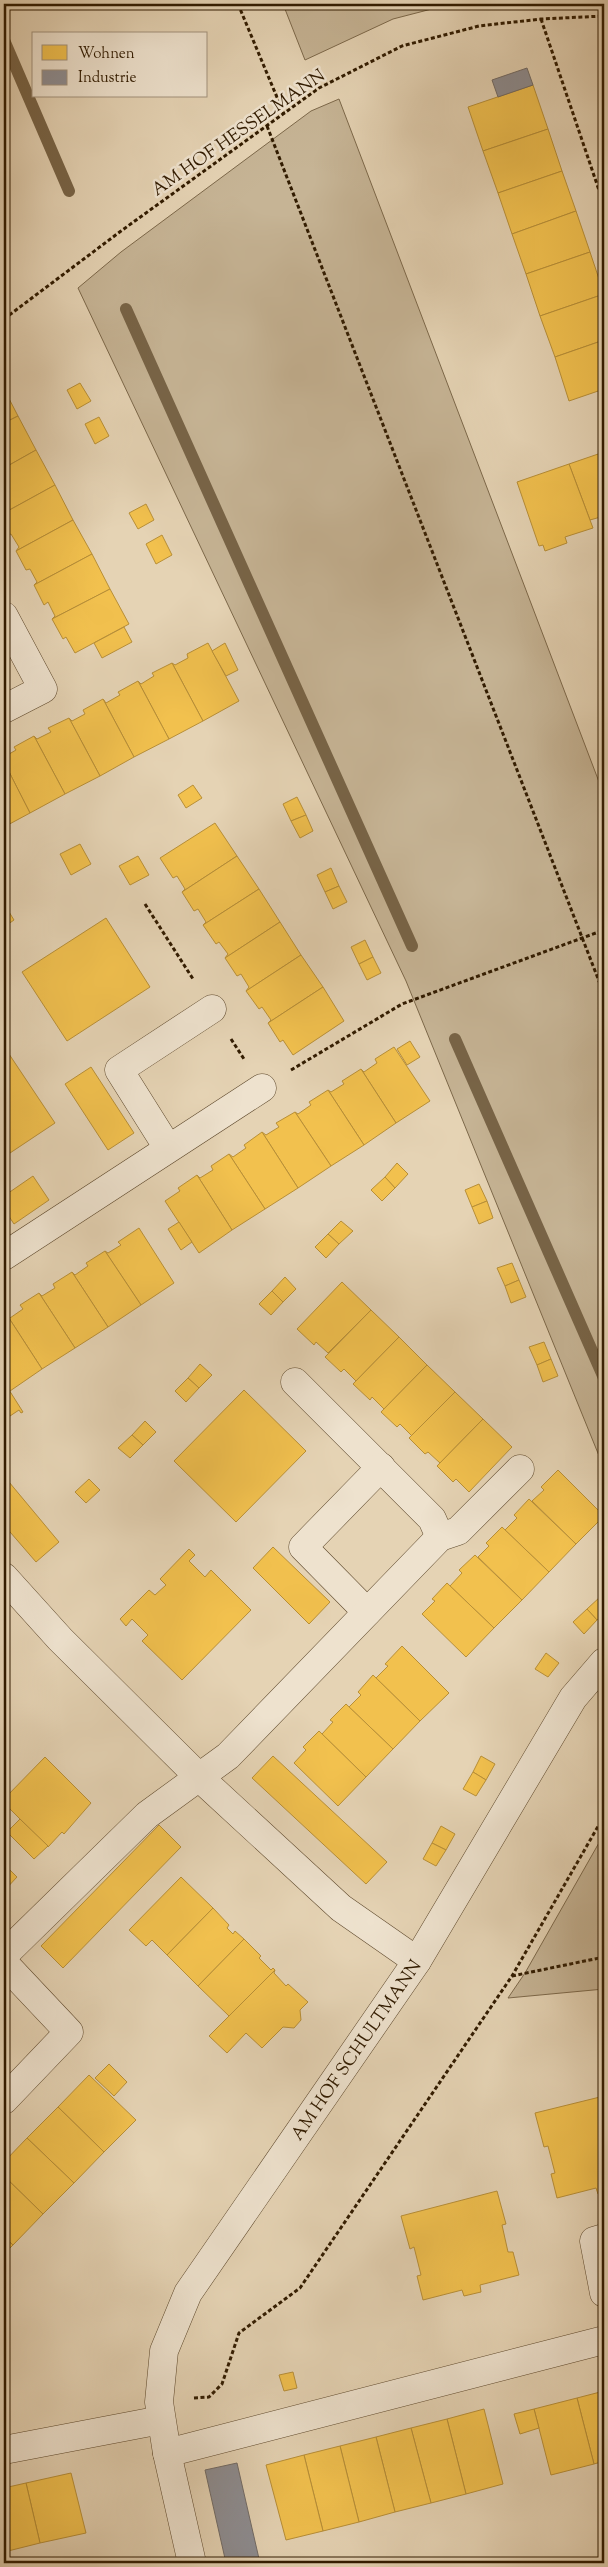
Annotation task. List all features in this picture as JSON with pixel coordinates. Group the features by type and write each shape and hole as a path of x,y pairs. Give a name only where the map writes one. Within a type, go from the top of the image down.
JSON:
{"street":[{"path":"4,616 43,689 4,709"},
{"path":"168,1148 119,1070 212,1009"},
{"path":"4,1256 262,1088"},
{"path":"295,1382 432,1519 440,1537"},
{"path":"367,1612 302,1547 381,1467"},
{"path":"4,1955 147,1815 228,1756 440,1537 458,1531 520,1469"},
{"path":"4,1577 60,1639 200,1778 340,1908 417,1962"},
{"name":"AM HOF SCHULTMANN","path":"192,2563 167,2453 160,2411 164,2351 188,2293 417,1962 573,1698 604,1662"},
{"path":"4,1962 69,2032 4,2100"},
{"path":"604,2238 594,2241 604,2293"},
{"path":"167,2453 604,2340"},
{"path":"4,2450 160,2411"}],"path":[{"path":"238,4 284,114"},
{"name":"AM HOF HESSELMANN","path":"4,319 121,231 319,88 402,46 479,26 541,19 604,16"},
{"path":"541,19 604,205"},
{"path":"267,126 604,994"},
{"path":"262,1088 402,1004 604,930"},
{"path":"160,2411 209,2397 222,2384 239,2333 300,2288 512,1976 604,1816"},
{"path":"512,1976 604,1957"}],"shaded area":[{"path":"283,4 451,4 393,19 305,60"},
{"path":"339,99 604,795 604,1468 406,981 78,288 121,252 311,111"},
{"path":"604,1834 604,1989 508,1998 525,1973"}],"building: Wohnen":[{"path":"533,85 548,129 483,151 468,107"},
{"path":"548,129 562,171 498,193 483,151"},
{"path":"562,171 576,211 512,234 498,193"},
{"path":"576,211 590,252 526,274 512,234"},
{"path":"590,252 604,294 540,316 526,274"},
{"path":"604,294 604,340 555,357 540,316"},
{"path":"604,340 604,389 569,401 555,357"},
{"path":"80,383 91,401 77,409 67,390"},
{"path":"4,389 18,416 4,423"},
{"path":"18,416 36,450 4,468 4,423"},
{"path":"99,417 109,436 95,444 85,424"},
{"path":"36,450 55,485 4,513 4,468"},
{"path":"604,452 604,516 590,520 569,464"},
{"path":"569,464 593,528 565,537 567,543 545,551 543,545 539,546 517,482"},
{"path":"55,485 73,520 16,551 19,547 11,534 7,535 4,529 4,513"},
{"path":"146,504 154,520 138,529 129,513"},
{"path":"73,520 92,554 34,585 37,582 30,569 26,570 16,551"},
{"path":"162,535 172,555 156,564 146,544"},
{"path":"92,554 110,589 52,619 55,616 48,602 44,605 34,585"},
{"path":"110,589 129,624 75,653 66,637 63,639 52,619"},
{"path":"124,627 132,642 102,658 94,643"},
{"path":"208,643 239,701 203,721 172,663 175,665 188,658 187,654"},
{"path":"225,643 238,670 226,676 212,651"},
{"path":"172,663 203,721 169,739 138,681 141,684 154,676 152,673"},
{"path":"138,681 169,739 134,757 103,699 106,703 120,695 118,692"},
{"path":"103,699 134,757 100,776 69,718 72,721 85,714 83,710"},
{"path":"69,718 100,776 65,794 34,736 37,739 51,732 48,728"},
{"path":"34,736 65,794 30,813 4,762 4,757 16,750 14,747"},
{"path":"4,762 30,813 4,827"},
{"path":"193,785 202,798 186,808 178,795"},
{"path":"297,797 306,815 291,821 283,804"},
{"path":"306,815 313,831 300,838 291,821"},
{"path":"215,823 237,856 182,892 185,889 177,876 173,878 160,858"},
{"path":"80,844 91,864 71,875 60,854"},
{"path":"138,856 149,875 130,885 119,866"},
{"path":"237,856 259,889 203,925 206,922 198,909 194,911 182,892"},
{"path":"331,868 339,886 325,892 317,875"},
{"path":"339,886 347,902 333,909 325,892"},
{"path":"259,889 280,922 225,958 228,954 219,942 216,944 203,925"},
{"path":"6,907 14,920 4,927 4,908"},
{"path":"106,918 150,987 67,1041 22,972"},
{"path":"280,922 301,955 246,991 249,987 241,974 237,976 225,958"},
{"path":"365,940 373,957 359,964 351,947"},
{"path":"301,955 323,987 268,1023 271,1020 262,1007 259,1009 246,991"},
{"path":"373,957 381,973 367,980 359,964"},
{"path":"323,987 344,1021 293,1055 283,1040 280,1042 268,1023"},
{"path":"410,1041 420,1057 407,1065 397,1049"},
{"path":"394,1047 430,1101 396,1123 361,1069 364,1072 377,1063 375,1059"},
{"path":"7,1051 55,1123 4,1157 4,1053"},
{"path":"91,1067 134,1133 108,1150 65,1084"},
{"path":"361,1069 396,1123 364,1145 328,1090 331,1092 344,1084 342,1081"},
{"path":"328,1090 364,1145 331,1166 295,1112 298,1114 311,1105 309,1102"},
{"path":"295,1112 331,1166 298,1188 262,1132 266,1135 279,1127 276,1123"},
{"path":"262,1132 298,1188 265,1209 229,1154 233,1157 246,1148 244,1145"},
{"path":"229,1154 265,1209 232,1230 197,1175 200,1178 213,1170 211,1166"},
{"path":"397,1163 408,1174 395,1188 385,1177"},
{"path":"197,1175 232,1230 199,1253 165,1201 180,1191 178,1188"},
{"path":"33,1176 49,1200 14,1224 4,1209 4,1196"},
{"path":"385,1177 395,1188 382,1201 371,1190"},
{"path":"479,1184 487,1201 472,1207 465,1190"},
{"path":"487,1201 493,1218 479,1224 472,1207"},
{"path":"341,1221 353,1231 339,1244 328,1234"},
{"path":"179,1222 192,1242 181,1250 168,1229"},
{"path":"139,1228 174,1283 141,1305 105,1251 108,1253 121,1245 118,1242"},
{"path":"328,1234 339,1244 326,1258 315,1247"},
{"path":"105,1251 141,1305 108,1327 72,1272 75,1275 88,1266 86,1263"},
{"path":"512,1263 519,1280 505,1286 497,1268"},
{"path":"72,1272 108,1327 75,1348 39,1293 42,1296 55,1288 53,1284"},
{"path":"285,1277 296,1289 283,1302 272,1291"},
{"path":"519,1280 526,1297 511,1303 505,1286"},
{"path":"342,1282 371,1310 328,1353 316,1342 314,1345 297,1329"},
{"path":"272,1291 283,1302 271,1315 259,1304"},
{"path":"39,1293 75,1348 42,1369 7,1315 10,1318 23,1309 20,1305"},
{"path":"371,1310 399,1337 356,1381 344,1369 341,1372 325,1357"},
{"path":"7,1315 42,1369 10,1391 4,1382 4,1317"},
{"path":"399,1337 427,1365 384,1409 372,1397 370,1400 353,1384"},
{"path":"544,1342 551,1359 537,1365 529,1347"},
{"path":"551,1359 558,1376 543,1382 537,1365"},
{"path":"200,1364 212,1375 199,1388 188,1378"},
{"path":"427,1365 455,1392 412,1436 400,1424 397,1427 381,1412"},
{"path":"188,1378 199,1388 186,1402 175,1391"},
{"path":"4,1382 23,1412 21,1413 19,1410 4,1420"},
{"path":"244,1390 306,1451 236,1522 174,1461"},
{"path":"455,1392 483,1419 440,1463 428,1452 425,1454 409,1438"},
{"path":"483,1419 512,1447 469,1492 456,1479 453,1482 437,1466"},
{"path":"145,1421 156,1432 143,1445 132,1435"},
{"path":"132,1435 143,1445 130,1458 118,1448"},
{"path":"558,1470 604,1516 576,1544 532,1501 544,1490 541,1487"},
{"path":"4,1476 59,1542 36,1562 4,1525"},
{"path":"89,1479 100,1490 86,1503 75,1492"},
{"path":"529,1499 576,1544 549,1572 505,1530 517,1518 514,1515"},
{"path":"502,1527 549,1572 522,1600 478,1557 489,1546 486,1543"},
{"path":"273,1547 330,1602 309,1624 253,1568"},
{"path":"189,1549 195,1555 189,1561 205,1577 211,1570 251,1610 182,1680 142,1641 148,1635 132,1619 126,1626 120,1619 149,1590 155,1595 166,1585 160,1579"},
{"path":"475,1555 522,1600 494,1628 450,1586 462,1573 459,1570"},
{"path":"447,1583 494,1628 466,1657 422,1614 435,1601 432,1599"},
{"path":"600,1597 604,1601 604,1614 597,1620 587,1609"},
{"path":"587,1609 597,1620 584,1634 573,1622"},
{"path":"402,1646 449,1693 420,1721 376,1678 388,1666 385,1664"},
{"path":"546,1653 559,1663 548,1677 535,1669"},
{"path":"373,1675 420,1721 393,1749 349,1707 361,1695 358,1692"},
{"path":"346,1704 393,1749 366,1777 322,1734 333,1722 330,1720"},
{"path":"319,1731 366,1777 338,1806 294,1763 306,1750 303,1747"},
{"path":"273,1756 387,1862 366,1884 252,1778"},
{"path":"481,1756 495,1764 486,1780 473,1772"},
{"path":"45,1757 91,1803 64,1834 62,1832 48,1847 4,1803 4,1799"},
{"path":"473,1772 486,1780 476,1796 463,1789"},
{"path":"20,1819 48,1846 34,1859 7,1832"},
{"path":"159,1825 181,1847 63,1968 41,1946"},
{"path":"441,1826 455,1834 446,1850 432,1843"},
{"path":"432,1843 446,1850 436,1866 423,1859"},
{"path":"4,1864 17,1877 4,1891"},
{"path":"181,1877 213,1908 167,1955 152,1940 146,1946 129,1930"},
{"path":"213,1908 229,1925 227,1928 233,1934 235,1931 244,1939 198,1986 167,1955"},
{"path":"244,1939 261,1956 259,1958 271,1970 273,1968 275,1970 229,2016 198,1986"},
{"path":"275,1970 274,1973 286,1986 288,1984 308,2002 300,2010 301,2020 294,2028 283,2027 262,2048 246,2033 227,2053 209,2036"},
{"path":"109,2064 127,2082 114,2096 95,2078"},
{"path":"89,2075 136,2120 104,2152 58,2107"},
{"path":"604,2096 604,2192 598,2194 596,2188 557,2198 551,2174 555,2173 548,2146 544,2147 535,2113"},
{"path":"58,2107 104,2152 74,2183 27,2138"},
{"path":"27,2138 74,2183 43,2214 4,2176 4,2162"},
{"path":"4,2176 43,2214 13,2245 4,2237"},
{"path":"497,2191 506,2224 502,2225 508,2252 513,2252 519,2275 480,2285 481,2292 464,2296 462,2290 423,2300 417,2276 421,2275 414,2247 410,2249 401,2216"},
{"path":"4,2237 13,2245 4,2254"},
{"path":"293,2372 297,2388 284,2391 279,2375"},
{"path":"604,2391 604,2461 594,2464 577,2398"},
{"path":"577,2398 594,2464 551,2475 534,2409"},
{"path":"484,2409 503,2484 466,2494 447,2419"},
{"path":"534,2409 539,2428 520,2434 514,2414"},
{"path":"447,2419 466,2494 431,2503 411,2428"},
{"path":"411,2428 431,2503 395,2512 376,2437"},
{"path":"376,2437 395,2512 359,2522 340,2446"},
{"path":"340,2446 359,2522 323,2531 304,2455"},
{"path":"304,2455 323,2531 286,2540 266,2465"},
{"path":"71,2473 86,2533 40,2543 26,2483"},
{"path":"26,2483 40,2543 4,2552 4,2488"}],"building: Industrie":[{"path":"527,68 533,85 498,97 492,80"},
{"path":"237,2463 260,2563 226,2563 205,2470"}],"waterway":[{"path":"4,40 69,191"},
{"path":"126,309 412,946"},
{"path":"455,1039 604,1378"}]}
